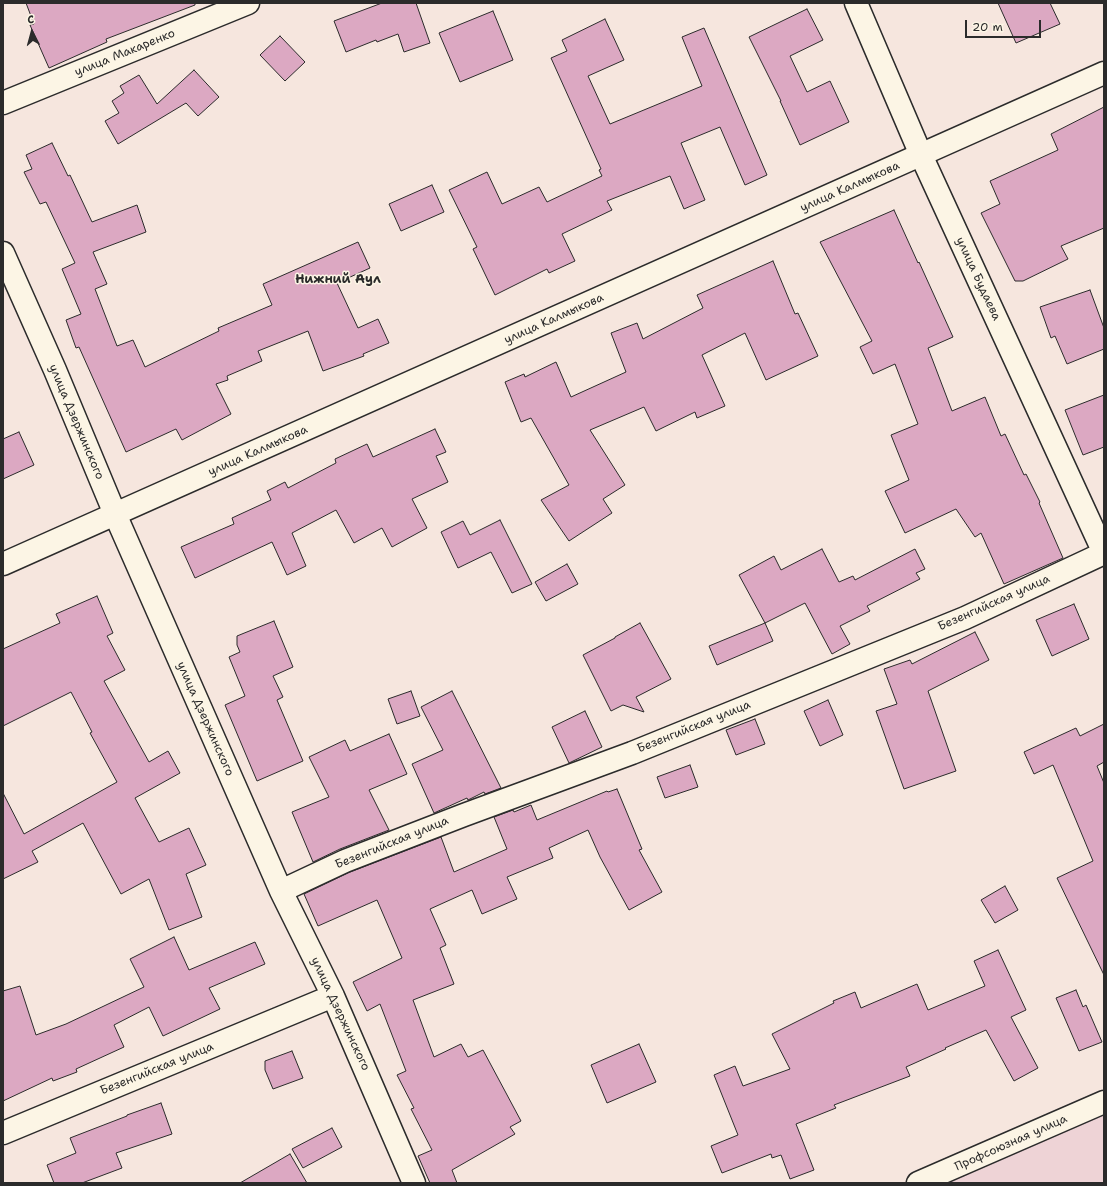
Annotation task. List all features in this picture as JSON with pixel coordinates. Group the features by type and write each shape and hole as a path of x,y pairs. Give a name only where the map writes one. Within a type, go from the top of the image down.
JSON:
{"street":[{"name":"улица Макаренко","path":"3,102 248,3"},
{"name":"улица Будаева","path":"856,3 921,155 1104,553"},
{"name":"улица Калмыкова","path":"3,564 1104,73"},
{"name":"улица Дзержинского","path":"3,253 55,370 115,514 281,891 333,996 414,1183"},
{"name":"Безенгийская улица","path":"281,891 353,858 464,814 632,752 965,618 1104,553"},
{"name":"Безенгийская улица","path":"3,1133 333,996"},
{"name":"Профсоюзная улица","path":"918,1183 1104,1102"}],"shaded area":[{"path":"1104,1102 1104,1183 918,1183"}],"building":[{"path":"26,3 195,3 195,5 106,39 107,42 49,68 30,25 34,24"},
{"path":"382,3 416,3 430,43 404,52 398,34 377,42 376,40 346,52 334,21"},
{"path":"998,3 1050,3 1060,24 1016,43"},
{"path":"807,9 823,40 790,56 807,92 830,81 849,122 800,145 781,101 749,37"},
{"path":"493,11 513,60 460,82 439,33"},
{"path":"605,19 624,60 588,76 610,124 702,86 682,37 704,28 767,175 745,185 720,127 681,143 705,200 684,209 670,176 607,201 612,210 562,234 575,261 549,273 547,269 495,295 473,249 477,247 449,190 487,172 502,204 539,187 547,202 602,176 599,170 601,169 551,58 567,51 562,40"},
{"path":"280,36 305,62 285,81 260,55"},
{"path":"194,70 219,97 198,116 186,103 118,144 105,121 119,113 112,101 124,93 120,86 139,75 157,104"},
{"path":"1104,107 1104,228 1061,246 1068,259 1023,281 1015,281 981,213 1000,204 990,181 1058,150 1051,134"},
{"path":"52,143 68,176 70,175 92,222 137,205 146,232 93,252 107,284 95,289 117,346 133,340 145,367 219,331 218,328 272,305 263,284 358,242 370,268 337,283 358,328 378,319 389,343 363,354 364,356 323,371 308,331 258,351 262,361 227,376 228,380 216,384 231,414 182,440 176,429 126,452 79,347 76,348 66,320 81,314 62,269 75,263 46,202 40,204 24,172 32,169 26,155"},
{"path":"432,185 444,212 401,231 389,204"},
{"path":"894,210 953,337 928,348 952,411 985,397 1001,436 1005,434 1024,475 1026,474 1040,502 1039,503 1063,558 1004,584 981,533 975,537 956,509 905,533 885,491 909,480 891,435 918,424 895,364 873,374 860,347 872,341 820,242"},
{"path":"773,261 795,314 798,313 818,356 766,380 745,333 702,355 725,406 697,418 695,412 656,431 644,407 590,430 625,485 603,499 612,513 569,541 541,500 569,485 531,418 521,422 505,382 524,374 525,377 556,362 571,397 626,372 611,333 637,323 643,339 703,308 697,295"},
{"path":"1090,290 1104,328 1104,349 1067,364 1055,336 1051,338 1040,307"},
{"path":"1104,395 1104,447 1083,455 1065,410"},
{"path":"435,429 446,452 436,456 448,482 412,499 427,528 392,547 382,528 354,543 336,510 292,533 306,566 287,575 272,542 195,578 181,547 234,524 232,518 271,500 267,491 285,482 288,488 336,463 335,459 367,444 373,457"},
{"path":"19,432 34,465 3,479 3,439"},
{"path":"500,520 532,584 512,593 491,552 458,568 441,532 463,521 470,535"},
{"path":"822,549 839,582 853,576 855,580 915,549 925,569 916,573 920,579 867,606 870,611 840,626 850,644 832,654 805,603 765,623 739,575 774,556 781,570"},
{"path":"567,564 578,584 546,601 535,582"},
{"path":"97,596 113,633 107,636 125,670 104,681 149,762 168,751 180,773 135,798 159,842 189,828 206,865 186,874 202,917 169,930 149,879 121,894 83,823 32,851 38,862 3,879 3,793 24,834 117,782 90,733 92,732 71,692 3,726 3,649 60,623 56,614"},
{"path":"1074,604 1089,639 1052,656 1036,620"},
{"path":"274,621 293,667 273,676 283,697 277,700 303,761 257,781 225,705 245,696 229,657 240,652 237,645 237,636"},
{"path":"640,623 671,679 636,697 644,712 623,705 611,711 583,655"},
{"path":"765,623 773,641 717,665 709,646"},
{"path":"975,632 989,660 928,691 956,771 904,789 876,711 897,704 884,669 910,660 912,664"},
{"path":"411,691 420,716 397,724 388,699"},
{"path":"452,691 501,788 485,794 484,792 468,800 467,798 434,813 412,764 443,750 421,707"},
{"path":"828,700 843,735 820,746 804,711"},
{"path":"585,711 602,747 569,763 552,727"},
{"path":"755,719 765,744 736,755 726,730"},
{"path":"1104,724 1104,762 1097,766 1104,783 1104,975 1057,878 1093,861 1053,765 1034,774 1024,752 1076,728 1080,736"},
{"path":"389,734 407,774 369,790 389,830 340,849 313,862 292,812 329,797 309,757 345,740 350,751"},
{"path":"690,765 698,787 665,798 657,777"},
{"path":"617,789 642,849 639,850 662,892 629,910 600,857 588,830 549,848 553,858 507,877 517,899 482,914 472,890 430,909 446,945 440,948 454,984 413,1000 434,1057 461,1044 468,1057 483,1050 521,1121 510,1127 515,1134 452,1170 457,1183 430,1183 418,1156 432,1150 411,1109 414,1108 397,1075 406,1071 380,1004 367,1011 353,982 402,958 377,900 318,926 304,894 350,872 441,837 454,872 507,849 494,817 513,810 514,812 531,805 537,820 607,791"},
{"path":"1005,886 1018,910 995,923 981,900"},
{"path":"174,937 189,970 255,942 265,964 209,988 220,1009 163,1036 149,1007 114,1025 124,1047 76,1069 77,1072 53,1081 52,1078 3,1101 3,991 20,986 36,1035 66,1024 144,987 130,959"},
{"path":"998,950 1026,1010 1011,1017 1038,1068 1014,1081 986,1030 906,1067 910,1076 834,1105 836,1108 796,1124 814,1170 790,1179 781,1155 772,1158 771,1154 722,1173 711,1146 738,1135 714,1075 735,1066 743,1086 790,1069 772,1034 834,1003 833,1001 855,992 861,1008 917,984 928,1010 985,986 974,961"},
{"path":"1076,990 1083,1007 1086,1005 1102,1042 1079,1051 1056,998"},
{"path":"639,1044 656,1082 607,1103 591,1065"},
{"path":"292,1051 303,1078 273,1089 265,1070 265,1061"},
{"path":"161,1103 172,1134 116,1153 122,1168 82,1183 54,1183 47,1165 76,1153 70,1138"},
{"path":"332,1128 342,1147 303,1168 292,1149"},
{"path":"290,1154 307,1183 240,1183"}],"district":[{"name":"Нижний Аул","path":"338,280"}]}
